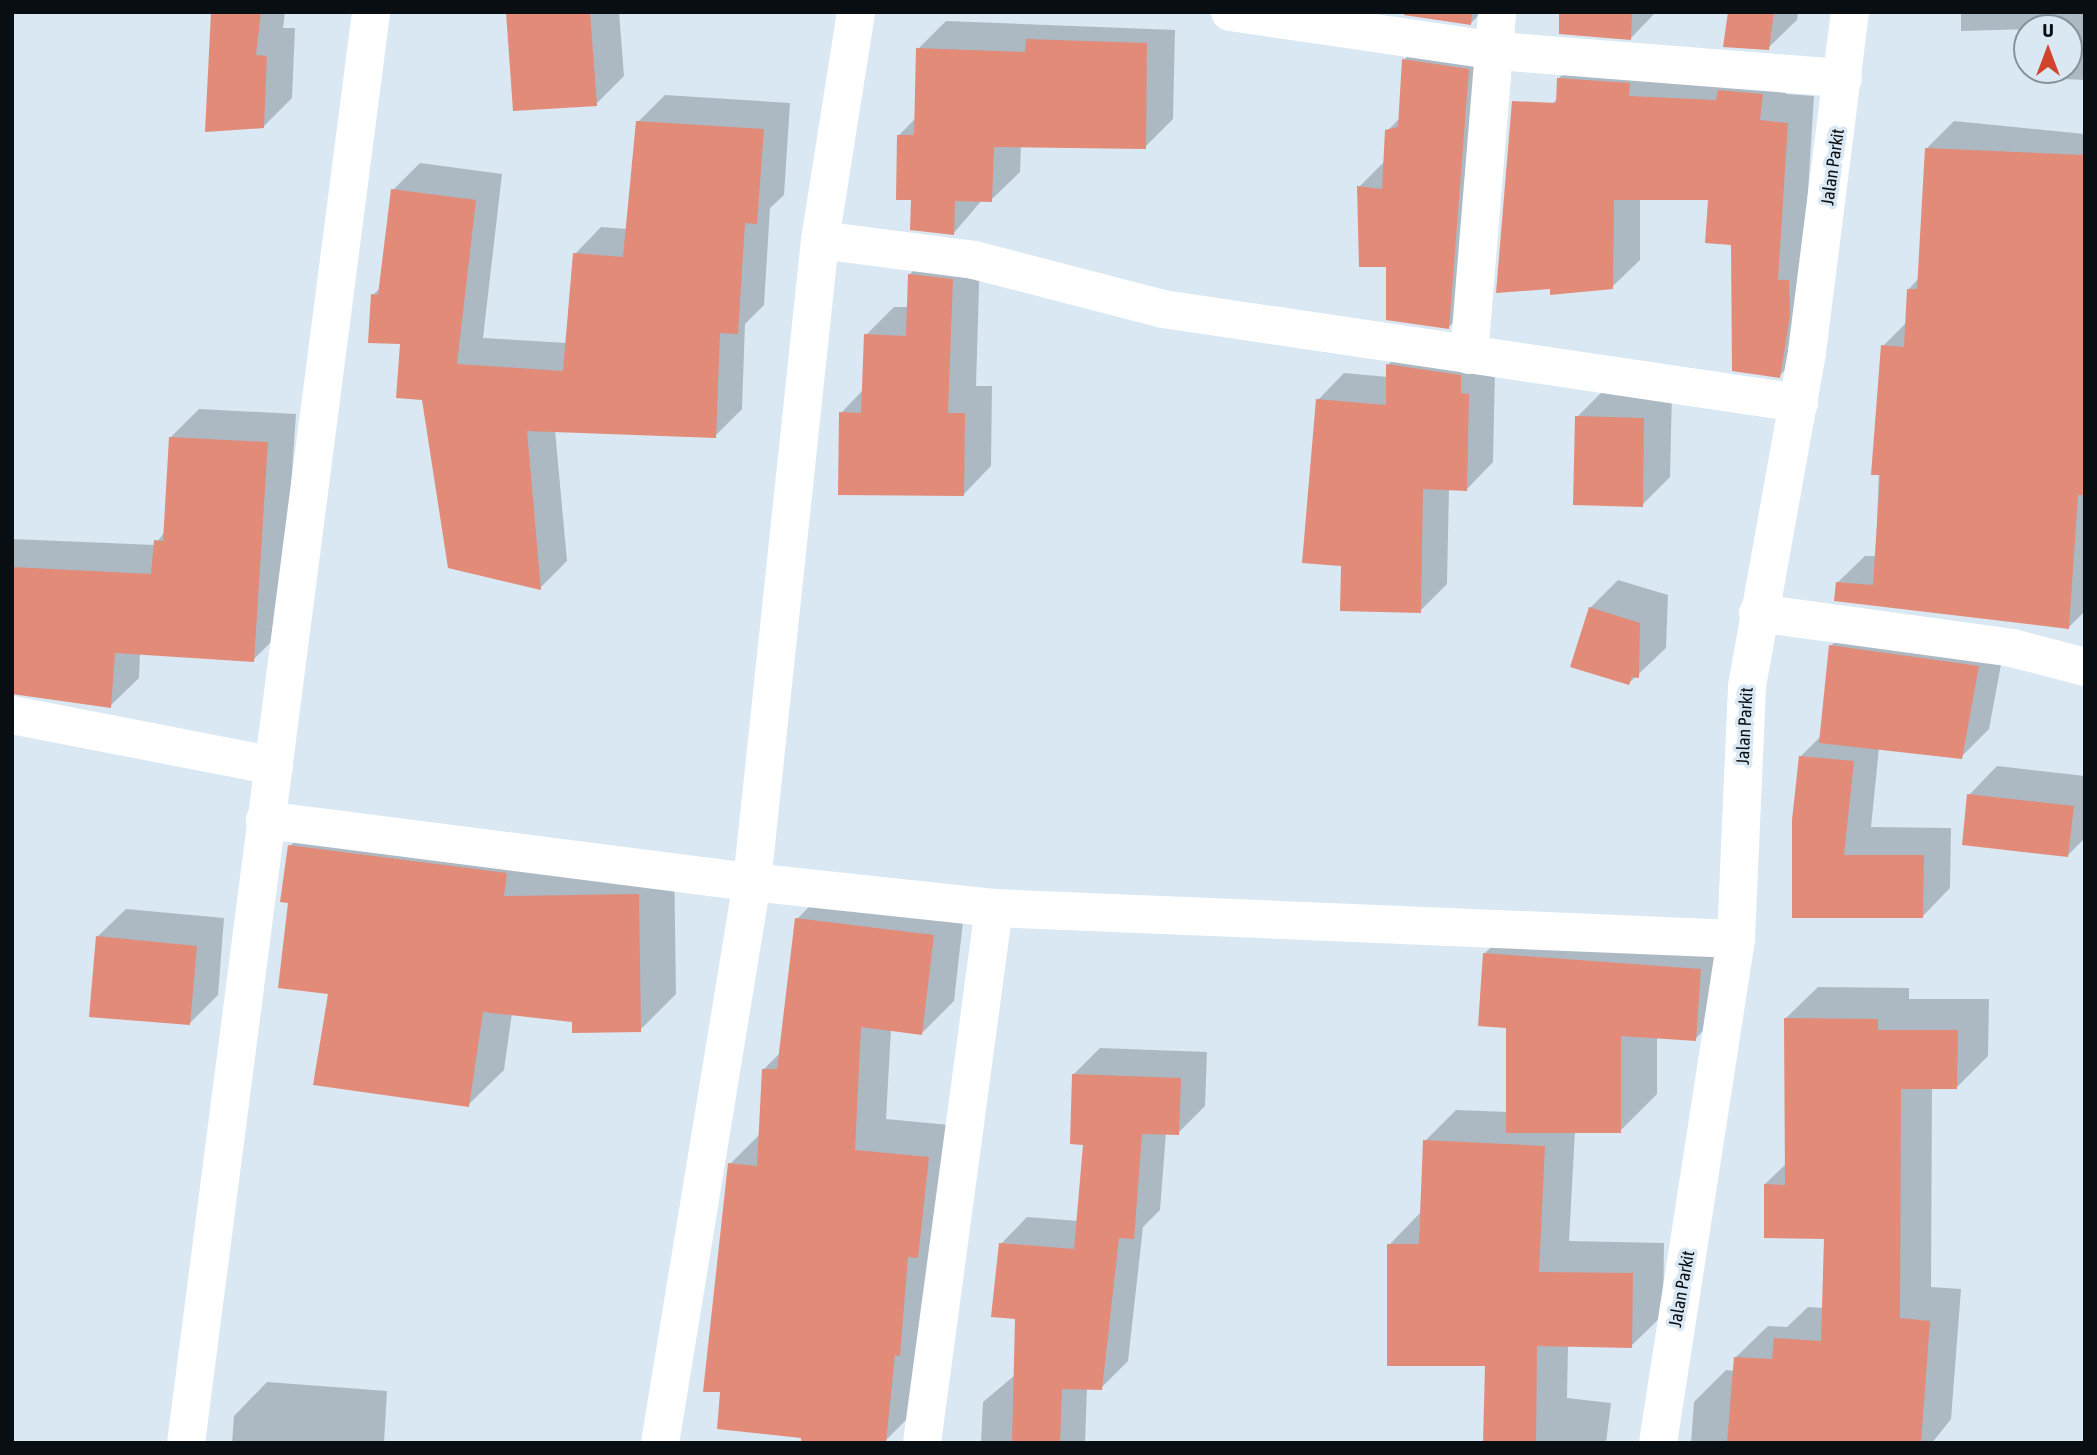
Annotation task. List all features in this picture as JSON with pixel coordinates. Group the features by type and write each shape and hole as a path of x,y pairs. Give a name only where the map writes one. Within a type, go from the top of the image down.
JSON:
{"street":[{"path":"186,1443 371,12"},
{"path":"660,1443 752,882 820,240 856,12"},
{"path":"1230,12 1497,51 1843,78"},
{"path":"1469,355 1497,51 1497,12"},
{"name":"Jalan Parkit","path":"1658,1443 1736,939 1747,686 1758,612 1799,403 1850,12"},
{"path":"820,240 974,260 1163,309 1799,403"},
{"path":"1758,612 2012,648 2085,667"},
{"path":"12,715 270,792 752,882 994,908 1736,939"},
{"path":"922,1443 994,908"}],"building":[{"path":"211,12 261,12 256,55 267,56 264,128 205,132"},
{"path":"506,12 590,12 597,106 513,111"},
{"path":"1404,12 1472,12 1471,25 1404,15"},
{"path":"1559,12 1632,12 1631,40 1559,34"},
{"path":"1728,12 1774,12 1769,50 1723,47"},
{"path":"1026,39 1147,43 1146,149 994,147 992,202 955,201 954,235 910,230 911,200 896,200 897,135 914,135 916,48 1025,52"},
{"path":"1402,59 1469,69 1449,329 1386,320 1386,267 1359,267 1357,186 1382,189 1385,130 1398,127"},
{"path":"1557,78 1630,83 1629,96 1716,100 1718,90 1763,94 1760,120 1788,123 1778,280 1789,280 1790,315 1780,378 1732,371 1731,245 1705,243 1708,200 1614,200 1613,289 1550,295 1550,289 1496,293 1512,101 1556,103"},
{"path":"636,121 764,129 757,224 745,223 738,334 720,333 716,438 527,431 541,590 448,568 422,400 396,398 400,344 368,343 371,294 378,295 391,189 476,200 457,364 563,371 573,253 623,257"},
{"path":"1925,148 2085,155 2085,495 2078,495 2069,629 1834,601 1836,582 1873,585 1880,475 1871,475 1881,345 1904,347 1907,289 1917,289"},
{"path":"908,274 953,279 948,413 965,413 964,496 838,495 839,412 861,413 864,334 906,336"},
{"path":"1386,364 1461,375 1461,393 1469,394 1467,491 1423,489 1421,613 1340,611 1341,566 1302,563 1316,399 1386,405"},
{"path":"1575,416 1644,418 1643,507 1573,505"},
{"path":"169,437 268,442 254,662 115,653 111,708 12,694 12,567 151,574 154,540 163,541"},
{"path":"1589,607 1640,623 1639,678 1632,677 1629,685 1570,667"},
{"path":"1829,645 1979,666 1962,759 1819,743"},
{"path":"1799,756 1854,761 1844,855 1924,855 1923,918 1792,918 1792,820"},
{"path":"1967,794 2074,806 2068,857 1962,845"},
{"path":"288,845 507,873 504,896 639,894 641,1032 572,1033 572,1022 483,1012 469,1107 313,1085 328,994 278,988 288,903 280,902"},
{"path":"795,918 934,935 922,1035 861,1027 855,1150 929,1157 918,1258 908,1257 900,1356 895,1355 886,1443 801,1443 801,1438 717,1429 720,1392 703,1392 728,1163 757,1166 762,1069 777,1069"},
{"path":"96,936 197,946 190,1025 89,1017"},
{"path":"1483,953 1701,969 1696,1041 1621,1036 1621,1133 1506,1133 1506,1028 1478,1026"},
{"path":"1784,1018 1878,1019 1878,1030 1958,1030 1957,1089 1901,1089 1900,1318 1930,1321 1921,1443 1727,1443 1734,1357 1772,1359 1774,1338 1821,1341 1824,1239 1764,1238 1764,1184 1785,1185"},
{"path":"1072,1074 1181,1078 1179,1135 1142,1134 1134,1239 1119,1238 1102,1390 1062,1389 1060,1443 1012,1443 1015,1319 991,1317 999,1243 1074,1249 1083,1145 1070,1144"},
{"path":"1423,1140 1545,1146 1539,1272 1633,1273 1632,1348 1537,1346 1536,1443 1483,1443 1485,1366 1387,1366 1387,1244 1419,1244"}]}
